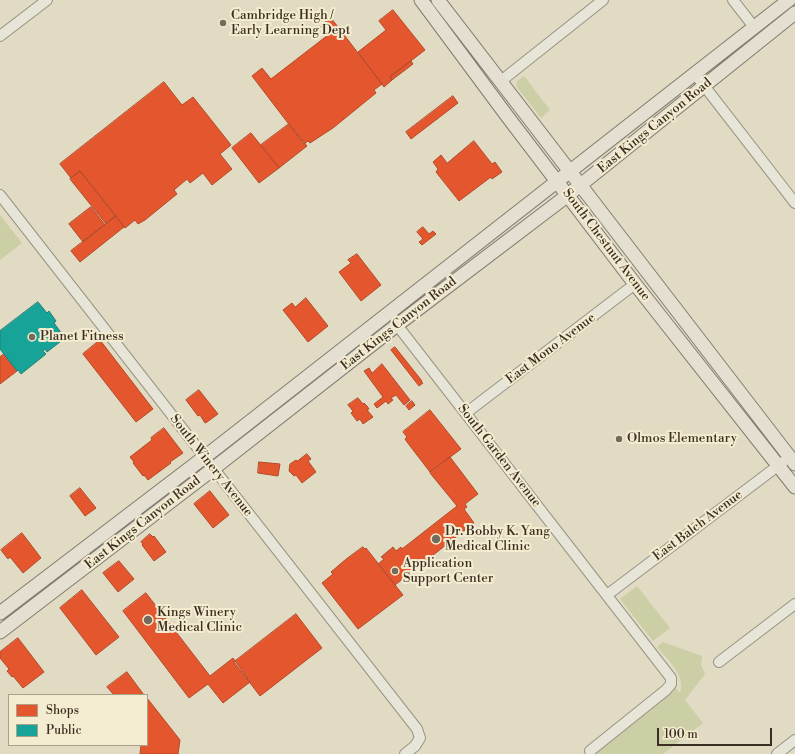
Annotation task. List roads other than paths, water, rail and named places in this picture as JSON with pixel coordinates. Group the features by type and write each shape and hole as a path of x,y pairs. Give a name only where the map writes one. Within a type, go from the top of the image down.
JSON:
{"main road":[{"name":"South Chestnut Avenue","path":"421,0 635,284 795,487"},
{"name":"South Chestnut Avenue","path":"438,0 581,184 792,461"},
{"name":"East Kings Canyon Road","path":"0,613 204,457 558,182 789,0"},
{"name":"East Kings Canyon Road","path":"0,632 397,325 568,195 795,13"},
{"path":"451,41 456,41 463,44 489,76 501,81"},
{"path":"706,374 718,365"}],"street":[{"path":"0,36 47,0"},
{"path":"501,81 603,0"},
{"path":"733,0 754,27"},
{"path":"695,74 795,203"},
{"name":"South Winery Avenue","path":"0,194 417,729 420,738 415,746 405,754"},
{"name":"East Mono Avenue","path":"466,413 635,284"},
{"name":"South Garden Avenue","path":"397,325 671,678 671,684 666,690 590,751"},
{"name":"East Balch Avenue","path":"607,595 778,466 792,461"},
{"path":"719,662 795,604"},
{"path":"777,754 795,740"}],"place":[{"name":"Cambridge High / Early Learning Dept","path":"223,23"},
{"name":"Planet Fitness","path":"32,337"},
{"name":"Olmos Elementary","path":"619,439"},
{"name":"Dr. Bobby K. Yang Medical Clinic","path":"436,539"},
{"name":"Application Support Center","path":"395,571"},
{"name":"Kings Winery Medical Clinic","path":"148,620"}]}
